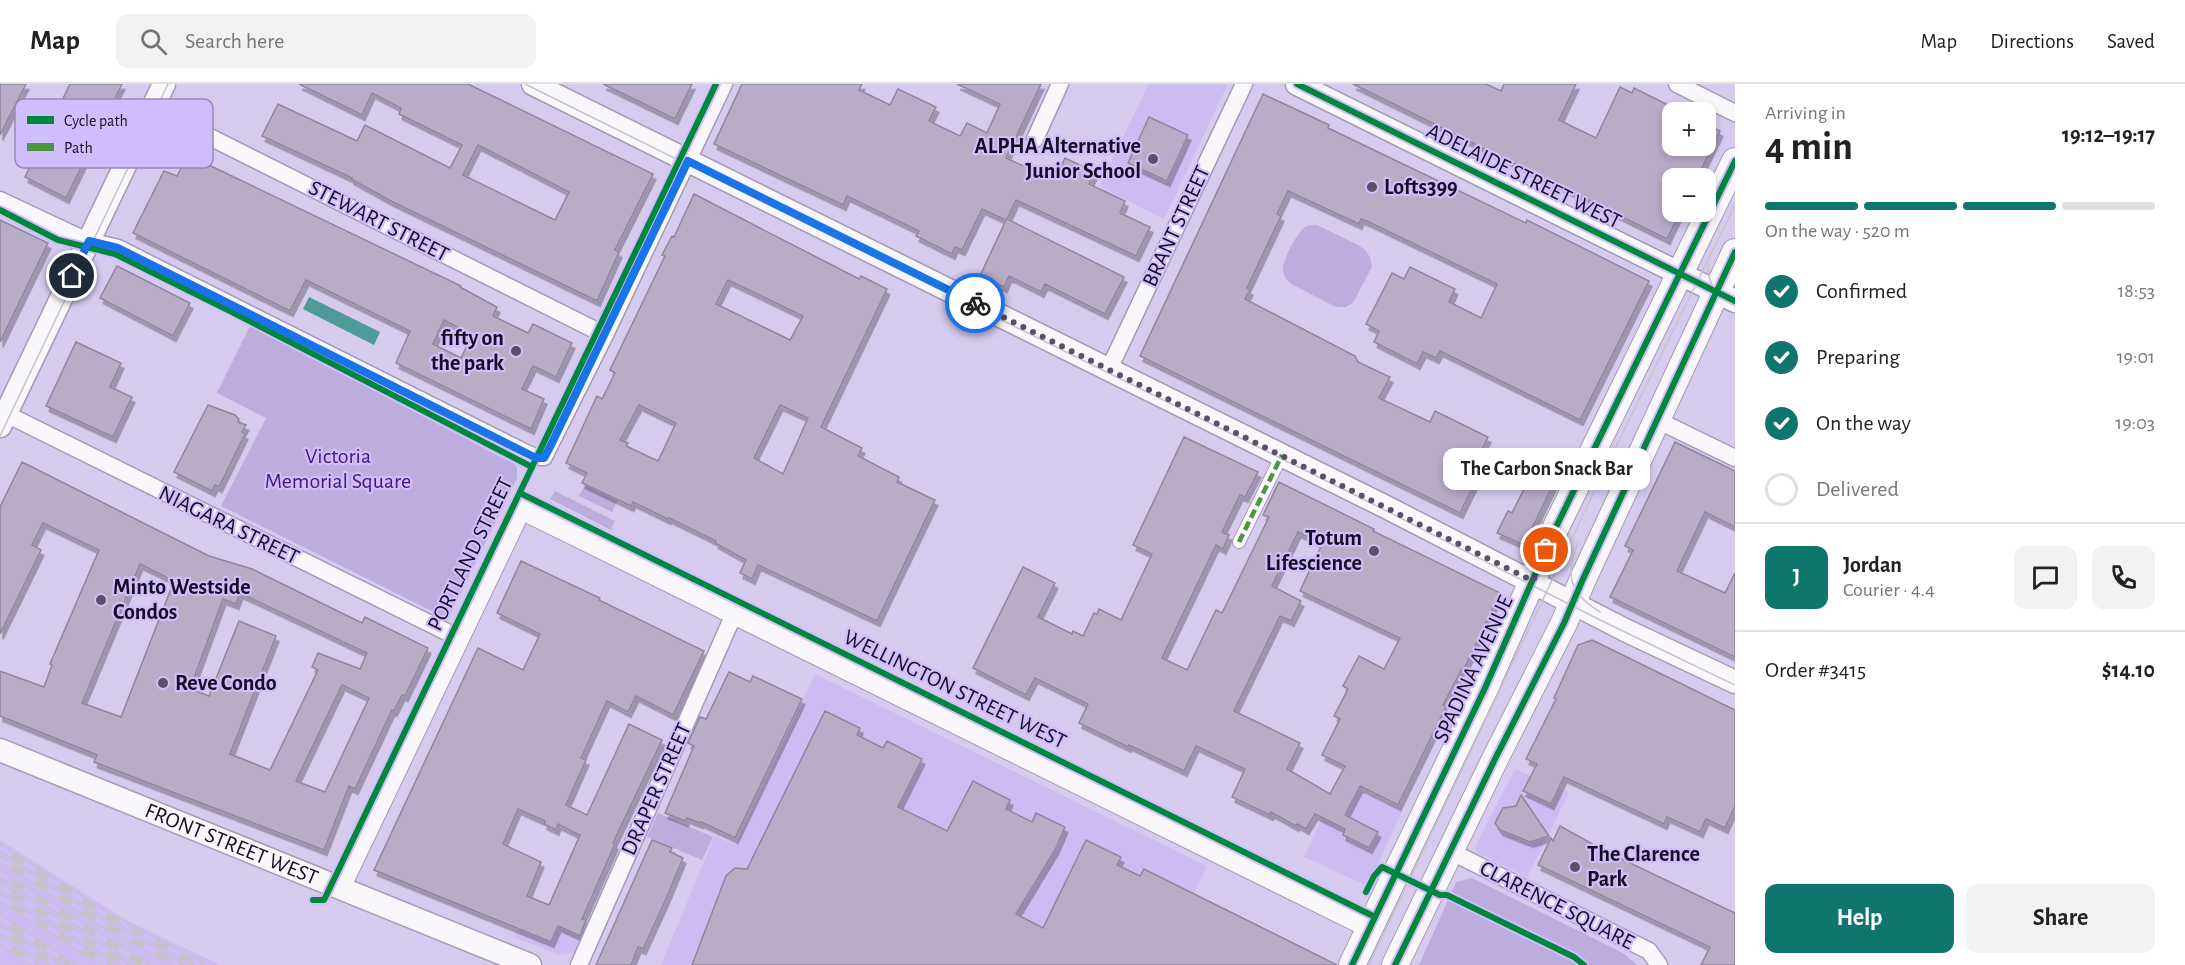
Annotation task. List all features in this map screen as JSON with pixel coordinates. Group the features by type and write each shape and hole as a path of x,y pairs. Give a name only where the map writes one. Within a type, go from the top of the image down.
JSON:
{"main road":[{"path":"156,99 164,84"},
{"path":"533,84 1735,682"},
{"name":"ADELAIDE STREET WEST","path":"1297,84 1726,296"},
{"name":"SPADINA AVENUE","path":"1352,965 1485,688 1556,527 1735,161"},
{"path":"2,417 124,168"},
{"path":"1395,965 1573,603 1657,420 1726,296 1735,252"},
{"name":"FRONT STREET WEST","path":"0,750 530,965"}],"street":[{"path":"0,200 89,241 126,252 536,458 544,458 724,84"},
{"path":"1035,139 1060,84"},
{"name":"BRANT STREET","path":"1109,369 1244,84"},
{"path":"1677,84 1735,113"},
{"name":"STEWART STREET","path":"213,139 605,335"},
{"name":"NIAGARA STREET","path":"2,417 459,638"},
{"path":"1657,420 1735,458"},
{"path":"1239,542 1282,455"},
{"name":"PORTLAND STREET","path":"340,888 521,509"},
{"name":"WELLINGTON STREET WEST","path":"521,509 1370,928"},
{"name":"DRAPER STREET","path":"579,965 734,614"},
{"name":"CLARENCE SQUARE","path":"1450,851 1649,951 1659,965"}],"shaded area":[{"name":"ALPHA Alternative Junior School","path":"1149,84 1228,84 1164,219 1099,186"},
{"path":"309,297 380,332 374,345 303,309"},
{"path":"815,674 1207,866 1160,965 661,965 714,837 736,844"},
{"path":"1515,769 1569,793 1527,877 1476,852 1476,845"},
{"path":"1340,781 1403,810 1367,886 1304,857"},
{"path":"0,840 126,920 220,965 0,965"},
{"path":"529,897 588,922 575,951 559,955 514,937"}],"green space":[{"path":"1317,225 1358,245 1370,257 1372,267 1353,303 1346,307 1336,307 1293,285 1284,274 1285,259 1295,239 1307,226"},
{"name":"Victoria Memorial Square","path":"250,326 517,467 517,478 448,619 221,506 266,418 217,393"},
{"path":"585,484 618,500 612,512 579,496"},
{"path":"555,491 615,521 611,530 550,499"},
{"path":"658,813 713,837 702,860 647,837"},
{"path":"1472,878 1623,953 1637,965 1419,965 1456,882"}],"building":[{"path":"0,84 26,84 18,99 15,99 15,106 0,135"},
{"path":"70,84 122,84 115,99 63,99"},
{"path":"299,84 468,84 653,174 615,250 619,252 597,301 391,201 352,178 262,136 278,104 357,141 365,125 450,168 462,145 399,114 401,108 372,93 362,115","holes":["478,145 569,192 555,220 463,175"]},
{"path":"603,84 692,84 675,119"},
{"path":"742,84 862,84 859,90 890,105 898,89 936,107 929,121 960,136 967,123 987,133 1000,104 957,84 1041,84 1006,158 1030,169 1031,166 1056,178 1065,158 1095,172 1089,184 1125,201 1120,213 1150,227 1136,256 1016,200 1007,219 1124,277 1105,314 1045,284 1041,292 1009,276 1004,287 980,276 1006,220 982,209 962,250 955,247 952,254 916,236 919,231 847,196 843,205 714,144"},
{"path":"1353,84 1486,84 1501,91 1504,84 1576,84 1559,120 1596,138 1620,87 1632,93 1634,88 1662,102 1662,156 1708,156 1702,168 1662,168 1662,222 1675,222 1667,239"},
{"path":"1263,94 1329,125 1328,128 1526,223 1527,220 1649,281 1580,420 1440,351 1436,358 1423,352 1417,364 1374,342 1379,331 1366,324 1392,273 1404,279 1410,267 1455,289 1449,302 1481,318 1497,284 1369,222 1361,219 1359,224 1288,191 1277,214 1281,216 1247,288 1250,290 1245,299 1355,356 1358,362 1390,377 1379,398 1430,422 1435,411 1488,437 1472,469 1480,472 1460,513 1140,356"},
{"path":"1149,117 1188,135 1167,181 1128,163"},
{"path":"213,167 461,286 497,307 493,316 528,333 533,324 572,343 556,377 533,366 522,389 544,399 531,429 396,363 410,331 306,280 290,311 133,233 164,171 177,176 181,168","holes":["444,320 472,335 461,358 433,344"]},
{"path":"29,168 81,168 66,198 25,177"},
{"path":"694,194 859,279 861,276 887,289 821,427 862,448 858,456 899,477 897,482 935,500 877,621 758,565 752,579 740,573 746,560 715,543 716,541 633,502 631,506 582,483 587,473 566,463 597,396 602,399 615,373 610,370 665,256 662,255 672,236 674,237","holes":["728,280 803,316 790,340 716,304","639,405 676,423 658,461 626,446 628,443 620,440","780,405 808,418 783,474 754,458"]},
{"path":"0,220 48,243 0,342"},
{"path":"117,266 190,303 173,336 100,298"},
{"path":"76,342 121,363 110,387 132,397 113,437 46,406"},
{"path":"208,405 235,415 239,419 238,422 246,425 242,432 245,434 219,487 215,485 212,491 174,472"},
{"path":"1184,437 1258,472 1245,497 1240,495 1222,532 1229,535 1223,549 1216,545 1162,658 1187,670 1216,610 1222,613 1269,517 1263,515 1279,482 1500,593 1464,669 1443,705 1446,707 1398,805 1360,786 1345,815 1378,832 1369,848 1343,835 1345,829 1315,814 1306,829 1232,797 1245,769 1196,746 1184,771 1079,723 1088,704 1035,678 1026,695 973,668 1023,567 1055,583 1038,617 1072,634 1073,631 1083,636 1094,613 1097,614 1099,609 1121,620 1152,554 1133,545","holes":["1298,532 1322,544 1300,591 1400,638 1384,669 1359,656 1343,686 1348,689 1334,716 1340,719 1322,755 1345,766 1330,794 1287,769 1300,743 1234,711 1280,616 1291,621 1301,601 1272,586"]},
{"path":"1675,442 1735,471 1735,527 1705,512 1677,571 1725,593 1735,573 1735,657 1610,597 1633,550 1625,546"},
{"path":"1539,452 1563,464 1524,545 1497,533 1508,511 1512,513"},
{"path":"22,462 209,556 252,569 362,623 365,617 428,648 405,696 402,695 394,711 392,710 355,789 349,786 324,850 94,762 97,755 0,716 0,671 44,687 52,665 50,664 99,550 43,523 32,545 41,550 0,634 0,507","holes":["140,564 174,581 121,717 82,703","240,593 367,653 360,669 318,653 312,667 318,670 270,770 230,754 276,636 239,621 209,696 190,689 223,599 236,604","342,685 369,698 325,792 296,781"]},
{"path":"521,561 704,651 673,715 636,696 628,712 607,701 581,758 586,760 566,805 587,815 629,724 662,740 613,843 615,844 582,919 586,920 580,936 558,926 551,942 374,870 478,648 523,670 540,634 497,613","holes":["518,809 545,821 544,824 556,830 558,824 580,835 549,905 527,896 541,862 503,844"]},
{"path":"1592,640 1735,710 1735,806 1725,828 1706,819 1700,832 1667,817 1664,824 1564,777 1551,804 1523,791 1537,764 1526,759 1556,699 1554,698 1578,645"},
{"path":"729,672 750,682 753,676 802,699 735,838 701,822 687,818 685,821 665,813 694,746 688,743 700,717 706,719"},
{"path":"825,711 860,728 857,735 883,748 887,741 922,759 898,807 947,831 973,781 1010,800 1006,809 1032,822 1036,813 1065,827 1056,848 1016,914 1043,928 1086,840 1121,857 1117,865 1140,876 1144,869 1337,965 692,965 726,876 735,868 747,869"},
{"path":"1521,795 1549,836 1530,842 1500,830 1495,823 1503,808 1516,806"},
{"path":"1560,826 1605,851 1735,913 1735,965 1701,965 1710,947 1538,865 1551,838 1553,841"},
{"path":"652,840 672,848 670,852 683,858 666,899 643,949 638,947 631,965 596,965"}],"tram line":[{"path":"161,99 168,84"},
{"path":"525,84 1367,501 1600,620 1735,685"},
{"path":"0,436 128,168"},
{"path":"1369,965 1604,471 1735,205"},
{"path":"1709,263 1709,277 1714,288 1735,306"},
{"path":"1578,542 1572,564 1572,582 1582,598 1600,612"}],"railway":[{"path":"0,848 105,914 200,965"},
{"path":"0,859 102,923 179,965"},
{"path":"0,874 145,965"},
{"path":"0,886 126,965"},
{"path":"0,898 108,965"},
{"path":"0,918 71,965"},
{"path":"0,929 55,965"},
{"path":"0,941 36,965"}],"marked path":[{"path":"1239,542 1282,455"}],"cycle path":[{"path":"313,900 324,900 716,84"},
{"path":"1297,84 1735,301"},
{"path":"1352,965 1485,688 1556,527 1735,161"},
{"path":"0,210 58,240 115,254 532,467"},
{"path":"1395,965 1564,623 1735,252"},
{"path":"520,493 1375,917"},
{"path":"1366,892 1374,876 1382,867 1440,895 1447,895 1574,957 1584,965"}],"way so far":[{"path":"975,303 1533,581 1546,550"}],"place":[{"name":"ALPHA Alternative Junior School","path":"1153,159"},
{"name":"Lofts399","path":"1372,187"},
{"name":"fifty on the park","path":"516,351"},
{"name":"The Carbon Snack Bar","path":"1546,550"},
{"name":"Totum Lifescience","path":"1374,551"},
{"name":"Minto Westside Condos","path":"101,600"},
{"name":"Reve Condo","path":"163,683"},
{"name":"The Clarence Park","path":"1575,867"}],"route":[{"path":"72,276 89,241 118,248 536,458 544,458 551,445 688,161 975,303"}]}
